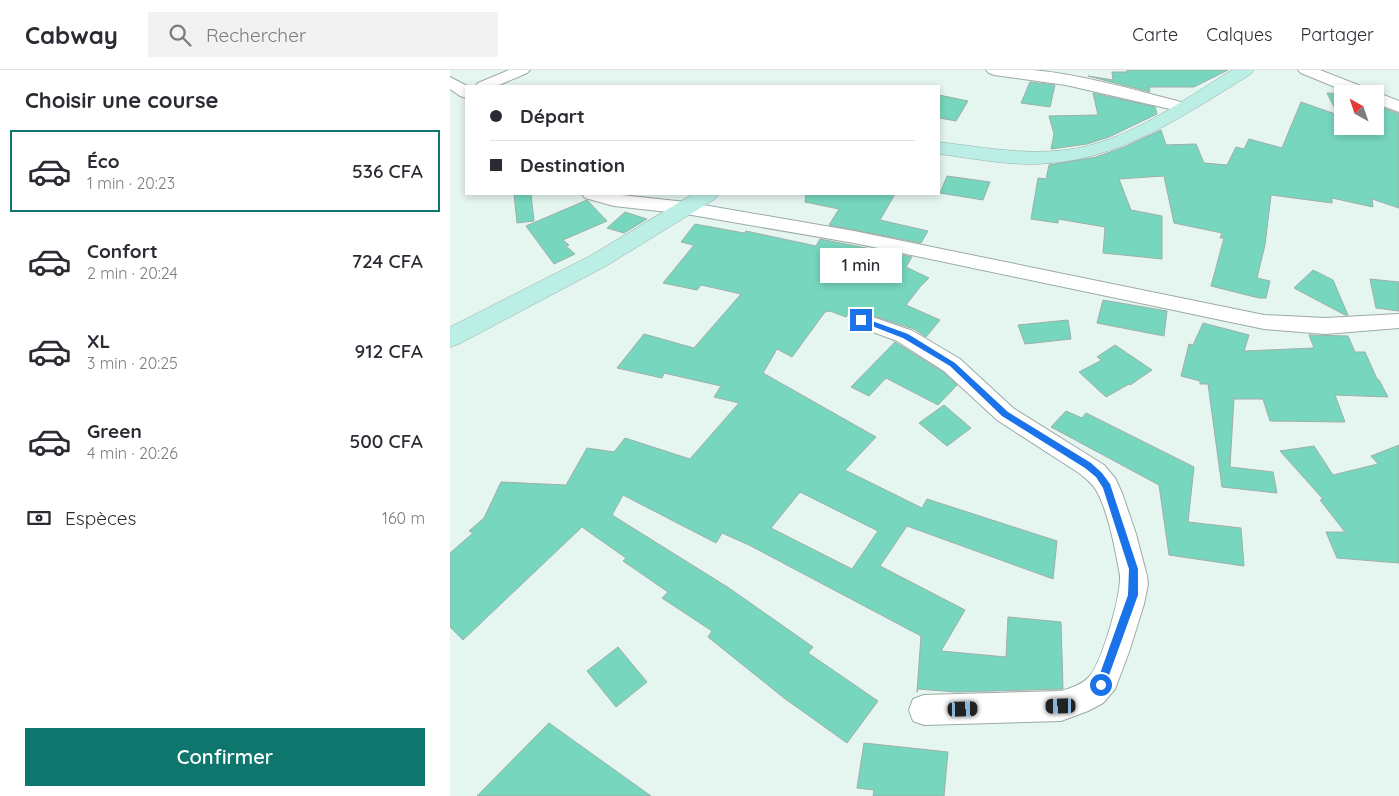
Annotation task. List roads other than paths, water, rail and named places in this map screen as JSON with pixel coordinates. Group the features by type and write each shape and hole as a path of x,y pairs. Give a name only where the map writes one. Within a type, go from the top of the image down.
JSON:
{"street":[{"path":"486,85 522,70"},
{"path":"994,70 1059,78 1183,107"},
{"path":"940,148 1038,158 1067,156 1099,149 1128,139 1150,128 1245,70"},
{"path":"1306,70 1344,85"},
{"path":"450,82 465,92"},
{"path":"1384,101 1399,107"},
{"path":"596,195 635,204 686,208 863,239 1264,322 1325,326 1399,321"},
{"path":"450,338 598,261 706,195"},
{"path":"861,320 905,336 952,364 1005,414 1088,466 1099,475 1107,487 1134,569 1133,595 1101,685 1080,700 1061,706 924,710"}]}
